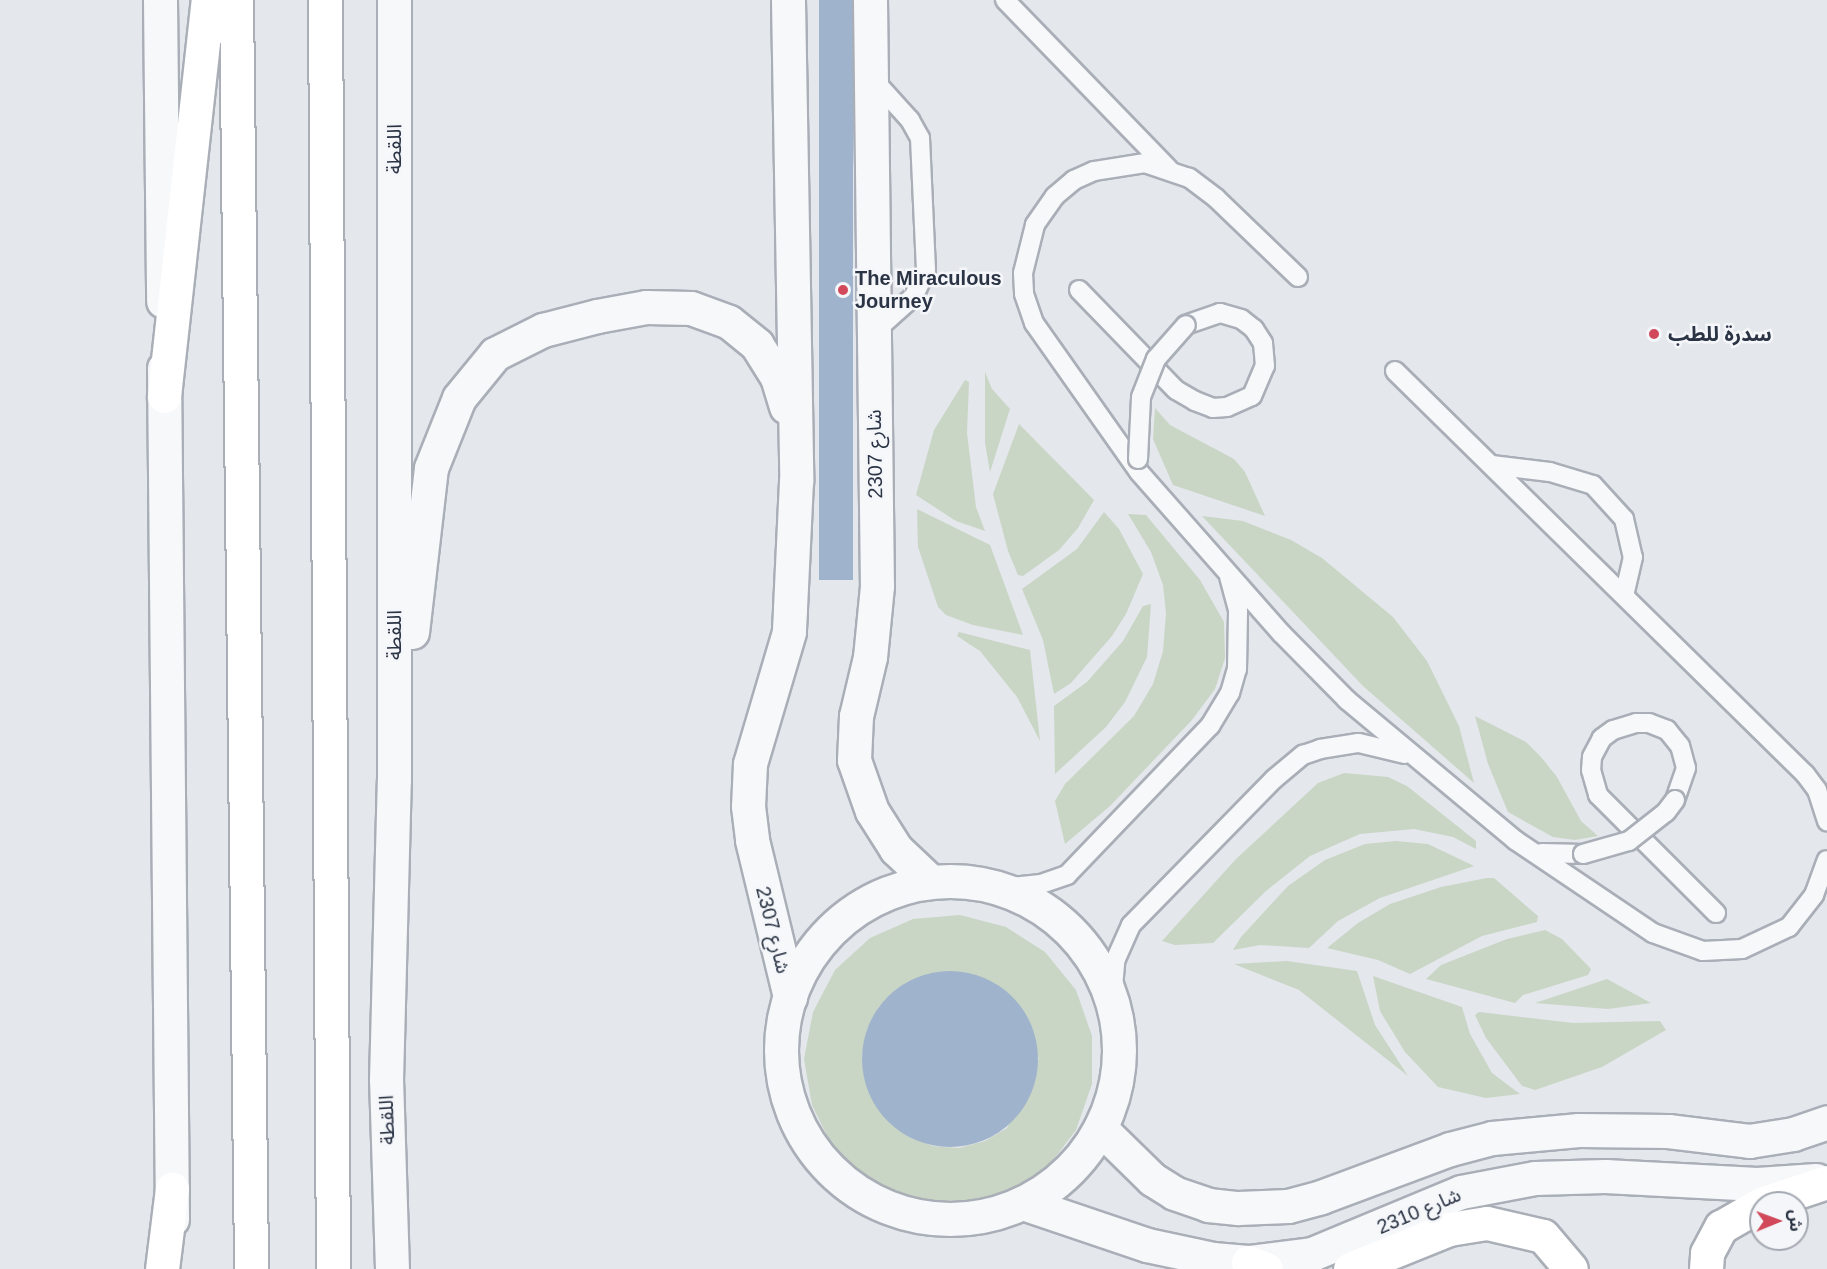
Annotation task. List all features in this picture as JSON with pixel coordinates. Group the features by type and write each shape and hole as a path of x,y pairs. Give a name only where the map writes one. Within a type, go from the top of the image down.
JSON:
{"main road":[{"path":"164,396 208,0"},
{"path":"236,0 251,1269"},
{"path":"325,0 333,1269"},
{"path":"1799,1191 1827,1181"},
{"path":"162,1269 172,1189"},
{"path":"1706,1269 1707,1253 1721,1227 1749,1212"},
{"path":"1350,1269 1449,1229 1487,1223 1543,1236 1571,1269"}],"street":[{"path":"160,0 172,1269"},
{"name":"اللقطة","path":"392,1269 386,1080 394,780 394,0"},
{"name":"شارع 2307","path":"788,0 794,438 789,632 750,764 748,807 754,851 790,997"},
{"name":"شارع 2307","path":"870,0 876,613 856,716 854,760 872,811 896,849 930,881"},
{"name":"شارع 2307","path":"394,780 431,468 459,398 495,354 543,330 597,316 646,308 691,308 729,322 757,345 777,377 794,438"},
{"path":"930,881 979,882 1002,888 1041,907 1068,928 1086,949 1112,999 1119,1065 1112,1098 1100,1128 1068,1172 1023,1203 965,1219 905,1213 876,1202 828,1167 804,1134 786,1087 782,1047 790,997 803,967 843,918 890,892 930,881"},
{"path":"1100,1128 1152,1179 1174,1193 1208,1204 1238,1208 1288,1206 1321,1197 1450,1149 1492,1138 1578,1130 1668,1131 1749,1141 1793,1134 1827,1122"},
{"name":"شارع 2310","path":"1023,1203 1147,1245 1257,1266 1312,1254 1461,1192 1535,1178 1605,1176 1757,1184 1827,1181"}],"lane":[{"path":"1005,0 1169,169 1216,198 1298,277"},
{"path":"871,77 910,120 920,138 926,270 914,296 874,332"},
{"path":"1169,169 1145,163 1126,165 1074,180 1056,196 1035,225 1023,273 1024,294 1034,323 1138,466 1229,575 1347,700 1515,840 1653,933 1684,946 1721,952 1759,944 1789,927 1814,895 1827,860"},
{"path":"1079,290 1176,390 1213,408 1227,407 1252,396 1265,366 1263,343 1254,329 1241,319 1220,313 1186,325 1156,359 1141,397 1138,466"},
{"path":"1395,371 1625,593 1805,774 1821,797 1827,821"},
{"path":"1492,465 1550,472 1593,485 1624,519 1633,557 1625,593"},
{"path":"1002,888 1041,884 1067,875 1210,726 1230,693 1237,669 1238,610 1229,575"},
{"path":"1537,853 1583,854 1629,841 1666,812 1675,800 1686,768 1680,746 1667,730 1649,723 1636,723 1613,730 1602,738 1592,757 1591,770 1598,795 1716,913"},
{"path":"1112,999 1115,961 1131,925 1274,779 1303,755 1320,749 1359,743 1411,755"}],"green space":[{"path":"985,372 992,389 1010,409 990,472 985,443"},
{"path":"965,380 969,382 967,433 976,507 985,531 956,521 916,495 934,430"},
{"path":"1155,408 1170,425 1234,459 1245,472 1265,516 1173,485 1153,439"},
{"path":"1019,424 1094,500 1078,528 1059,550 1023,576 1018,575 1008,551 993,494"},
{"path":"917,509 990,545 1023,635 973,625 946,615 938,607 918,547"},
{"path":"1104,512 1119,529 1143,574 1126,614 1112,636 1071,683 1054,694 1043,640 1022,589 1077,549"},
{"path":"1128,514 1146,515 1200,580 1224,622 1225,658 1215,689 1192,720 1110,806 1065,844 1055,801 1065,784 1134,716 1153,684 1163,651 1166,613 1163,585 1151,552"},
{"path":"1202,516 1243,521 1291,540 1322,558 1393,617 1427,661 1459,726 1474,783 1363,686"},
{"path":"1151,604 1147,657 1125,702 1106,727 1055,774 1054,706 1087,682 1123,641 1143,606"},
{"path":"959,632 1030,650 1040,741 1017,697 980,651 957,636"},
{"path":"1475,716 1526,742 1557,777 1581,821 1598,836 1575,840 1553,837 1508,812 1488,764"},
{"path":"1344,773 1388,777 1407,786 1476,841 1476,849 1453,837 1414,829 1360,834 1310,856 1266,891 1213,943 1175,945 1162,941 1236,859 1318,783"},
{"path":"1396,841 1428,844 1474,866 1380,898 1338,921 1309,948 1260,945 1233,950 1241,937 1288,886 1325,860 1365,844"},
{"path":"1494,878 1538,916 1537,922 1482,936 1410,974 1378,960 1327,948 1358,923 1390,904 1441,887"},
{"path":"960,915 1006,927 1045,952 1076,990 1092,1036 1092,1084 1076,1130 1047,1168 1006,1194 959,1206 911,1201 867,1181 833,1148 812,1105 804,1059 813,1012 835,970 870,938 913,919","holes":["895,991 1039,1058 1007,1128 985,1141 959,1148 933,1146 909,1137 864,1078 862,1054 867,1030 878,1008"]},
{"path":"1545,930 1562,939 1591,969 1588,975 1523,995 1515,1003 1426,979 1441,965 1507,939"},
{"path":"1287,961 1357,971 1375,1025 1408,1076 1299,990 1234,964"},
{"path":"1373,976 1462,1007 1470,1034 1492,1073 1520,1094 1486,1098 1438,1087 1405,1052 1380,1011"},
{"path":"1607,979 1651,1003 1608,1009 1535,1003"},
{"path":"1479,1012 1573,1023 1660,1021 1666,1030 1602,1067 1535,1090 1522,1086 1486,1038 1475,1015"}],"water":[{"name":"The Miraculous Journey","path":"819,0 853,0 853,580 819,580"},
{"path":"950,971 984,978 999,986 1012,997 1023,1010 1031,1025 1038,1059 1031,1093 1023,1108 1012,1121 999,1132 984,1140 950,1147 916,1140 901,1132 888,1121 877,1108 869,1093 862,1059 869,1025 877,1010 888,997 901,986 916,978"}],"place":[{"name":"The Miraculous Journey","path":"843,290"},
{"name":"سدرة للطب","path":"1654,334"}]}
